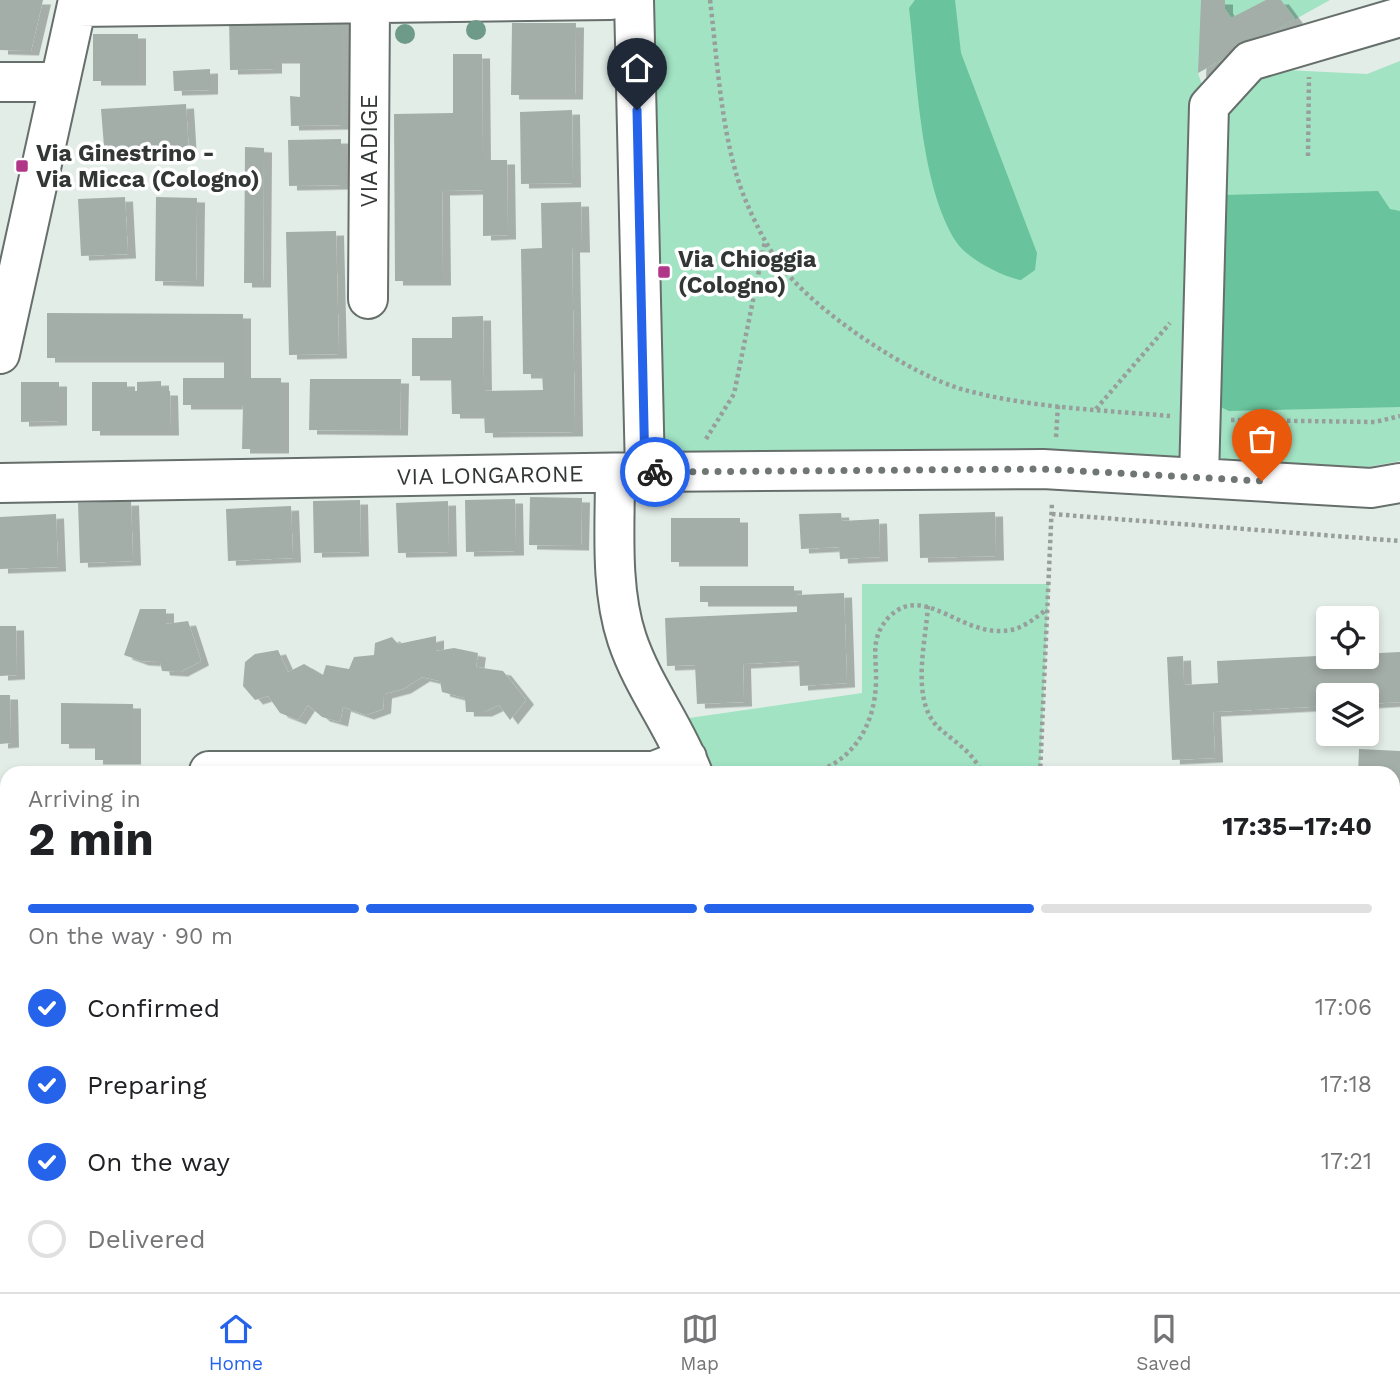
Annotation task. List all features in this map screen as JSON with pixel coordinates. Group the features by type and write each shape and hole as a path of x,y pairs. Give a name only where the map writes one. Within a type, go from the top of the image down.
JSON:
{"street":[{"path":"0,354 78,4 610,0"},
{"path":"634,0 630,473 616,576 626,638 652,697 681,741 690,766"},
{"name":"VIA ADIGE","path":"368,299 370,3"},
{"path":"1199,478 1209,106 1250,61 1400,18"},
{"path":"0,82 59,82"},
{"name":"VIA LONGARONE","path":"0,483 686,472 1054,470 1371,488 1400,483"}],"path":[{"path":"710,0 724,114 736,175 780,265 825,309 919,372 965,390 1096,410 1201,419 1375,422 1400,416"},
{"path":"1308,156 1311,43"},
{"path":"686,472 734,394 766,240"},
{"path":"1096,410 1204,283"},
{"path":"1040,766 1054,470"},
{"path":"1052,514 1400,541"},
{"path":"831,766 860,741 874,698 876,682 873,646 887,619 896,611 915,604 928,606 978,630 994,631 1017,628 1047,609"},
{"path":"928,606 923,685 927,710 935,724 966,749 977,766"}],"green space":[{"path":"652,0 1330,0 1198,73 1209,106 1267,69 1367,74 1400,61 1400,461 1368,467 1051,453 662,457"},
{"path":"915,0 955,0 961,53 1037,253 1035,270 1021,280 996,271 969,255 957,243 945,220 935,192 922,130 909,8"},
{"path":"1378,191 1390,209 1400,211 1400,407 1229,411 1216,405 1224,195"},
{"path":"862,584 1049,584 1040,766 708,766 689,718 862,693"}],"building":[{"path":"0,0 43,0 31,51 0,50"},
{"path":"1201,0 1225,0 1225,9 1231,18 1266,0 1281,0 1295,19 1198,73"},
{"path":"342,15 342,125 291,126 290,96 300,97 300,59 274,59 274,69 230,70 229,17"},
{"path":"512,23 576,23 575,95 511,95"},
{"path":"93,34 138,34 138,81 93,81"},
{"path":"453,54 482,54 483,160 507,160 508,235 483,236 483,190 442,191 443,281 395,281 394,114 453,113"},
{"path":"210,69 210,90 174,91 173,71"},
{"path":"186,104 189,154 105,159 101,109"},
{"path":"572,110 573,183 521,184 520,112"},
{"path":"341,139 341,185 289,186 288,140"},
{"path":"245,147 264,148 263,283 244,283"},
{"path":"125,197 128,254 81,256 78,199"},
{"path":"156,197 197,198 196,282 155,281"},
{"path":"581,202 582,248 572,248 575,432 485,433 484,414 452,414 451,376 412,376 412,338 452,338 452,317 483,316 484,391 543,390 542,374 523,374 521,249 542,248 541,203"},
{"path":"336,231 339,354 289,355 286,232"},
{"path":"47,313 243,314 243,378 281,378 281,449 242,449 243,405 183,405 183,378 224,378 224,358 47,358"},
{"path":"310,379 401,379 400,431 309,430"},
{"path":"161,381 161,391 170,391 171,431 92,431 92,382 127,382 127,391 137,391 137,382"},
{"path":"21,382 59,382 59,421 21,422"},
{"path":"530,497 582,498 581,546 529,545"},
{"path":"515,499 516,551 466,552 465,500"},
{"path":"360,500 361,552 314,553 313,501"},
{"path":"131,501 133,561 80,563 78,503"},
{"path":"448,501 449,552 398,553 396,503"},
{"path":"291,506 293,558 228,561 226,509"},
{"path":"995,512 996,556 920,558 919,514"},
{"path":"841,513 842,521 879,519 880,557 840,559 839,547 801,549 799,514"},
{"path":"56,514 58,567 0,569 0,517"},
{"path":"671,518 740,518 740,562 671,562"},
{"path":"700,586 794,586 794,602 700,602"},
{"path":"844,593 847,683 800,686 799,661 743,664 744,702 697,704 695,665 667,666 665,618 797,612 797,595"},
{"path":"140,609 166,609 166,624 188,621 201,661 180,672 162,671 160,662 141,661 124,655"},
{"path":"0,626 16,626 17,675 0,676"},
{"path":"436,636 436,651 454,648 478,653 476,667 503,671 526,700 510,720 499,705 484,712 466,712 465,698 442,692 440,681 422,677 403,689 384,694 383,709 366,715 343,707 340,722 322,717 308,705 298,720 280,713 268,696 255,700 243,686 245,662 255,654 278,650 288,672 304,664 323,675 326,665 349,669 354,657 374,655 375,643 392,637 398,644"},
{"path":"1400,652 1400,702 1379,703 1379,683 1316,683 1316,707 1213,712 1215,758 1172,760 1167,657 1183,656 1184,685 1218,683 1217,661 1316,656 1316,669 1379,669 1379,653"},
{"path":"0,695 10,695 11,743 0,744"},
{"path":"61,703 133,704 133,760 95,760 95,744 61,744"},
{"path":"1359,749 1400,751 1400,766 1358,766"}],"way so far":[{"path":"655,472 1043,469 1262,481"}],"place":[{"name":"Via Ginestrino - Via Micca (Cologno)","path":"22,166"},
{"name":"Via Chioggia (Cologno)","path":"664,272"}],"route":[{"path":"637,110 645,472 655,472"}]}
